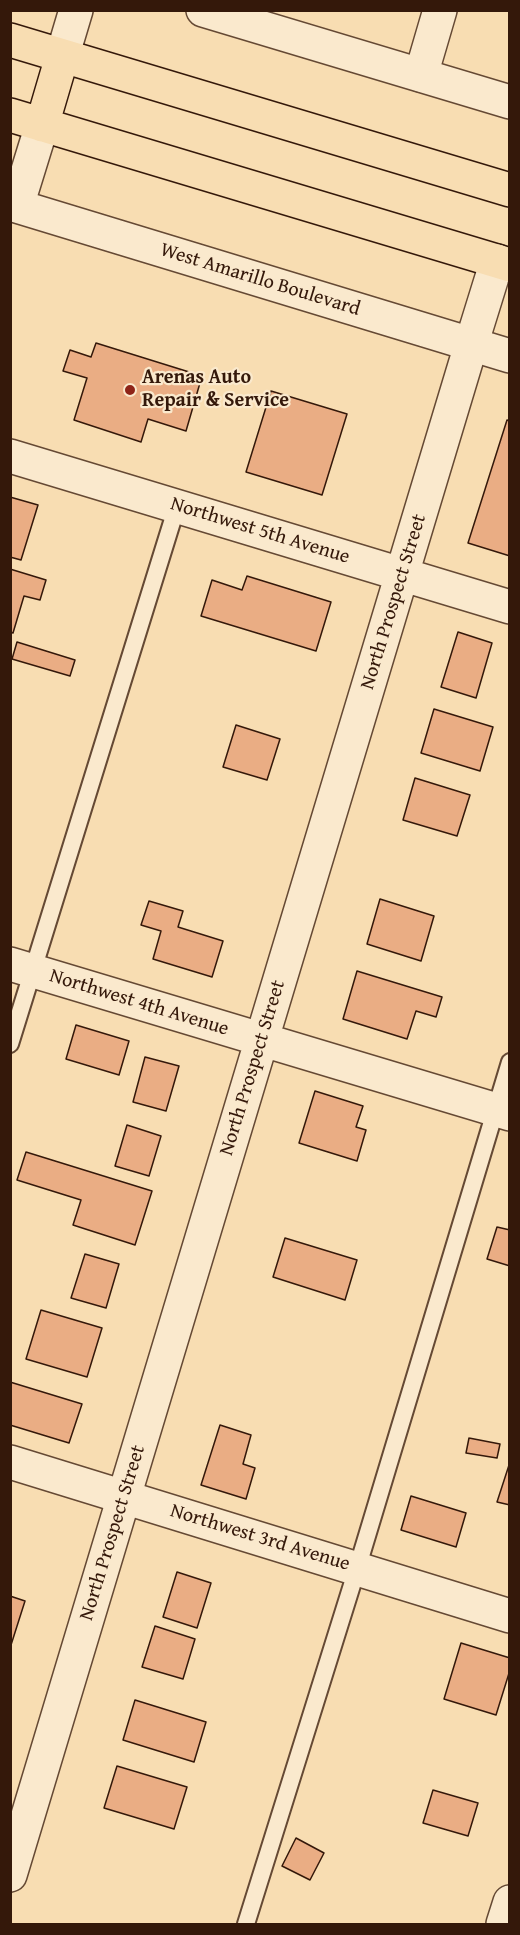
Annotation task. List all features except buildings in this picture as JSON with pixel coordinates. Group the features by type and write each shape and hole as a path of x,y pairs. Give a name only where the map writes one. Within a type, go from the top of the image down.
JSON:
{"highway":[{"path":"10,40 510,190"},
{"path":"42,124 62,57"},
{"path":"10,115 503,263"}],"street":[{"path":"62,57 76,10"},
{"path":"203,10 510,102"},
{"path":"421,75 440,10"},
{"path":"13,212 42,124"},
{"name":"West Amarillo Boulevard","path":"13,212 510,356"},
{"name":"North Prospect Street","path":"10,1875 471,345 503,263"},
{"name":"Northwest 5th Avenue","path":"10,456 510,607"},
{"name":"Northwest 4th Avenue","path":"21,967 502,1112"},
{"name":"Northwest 3rd Avenue","path":"10,1461 510,1616"},
{"path":"503,1924 510,1902"}],"lane":[{"path":"10,1044 21,967 177,506"},
{"path":"246,1924 502,1112 510,1062"}],"place":[{"name":"Arenas Auto Repair & Service","path":"130,390"}]}
